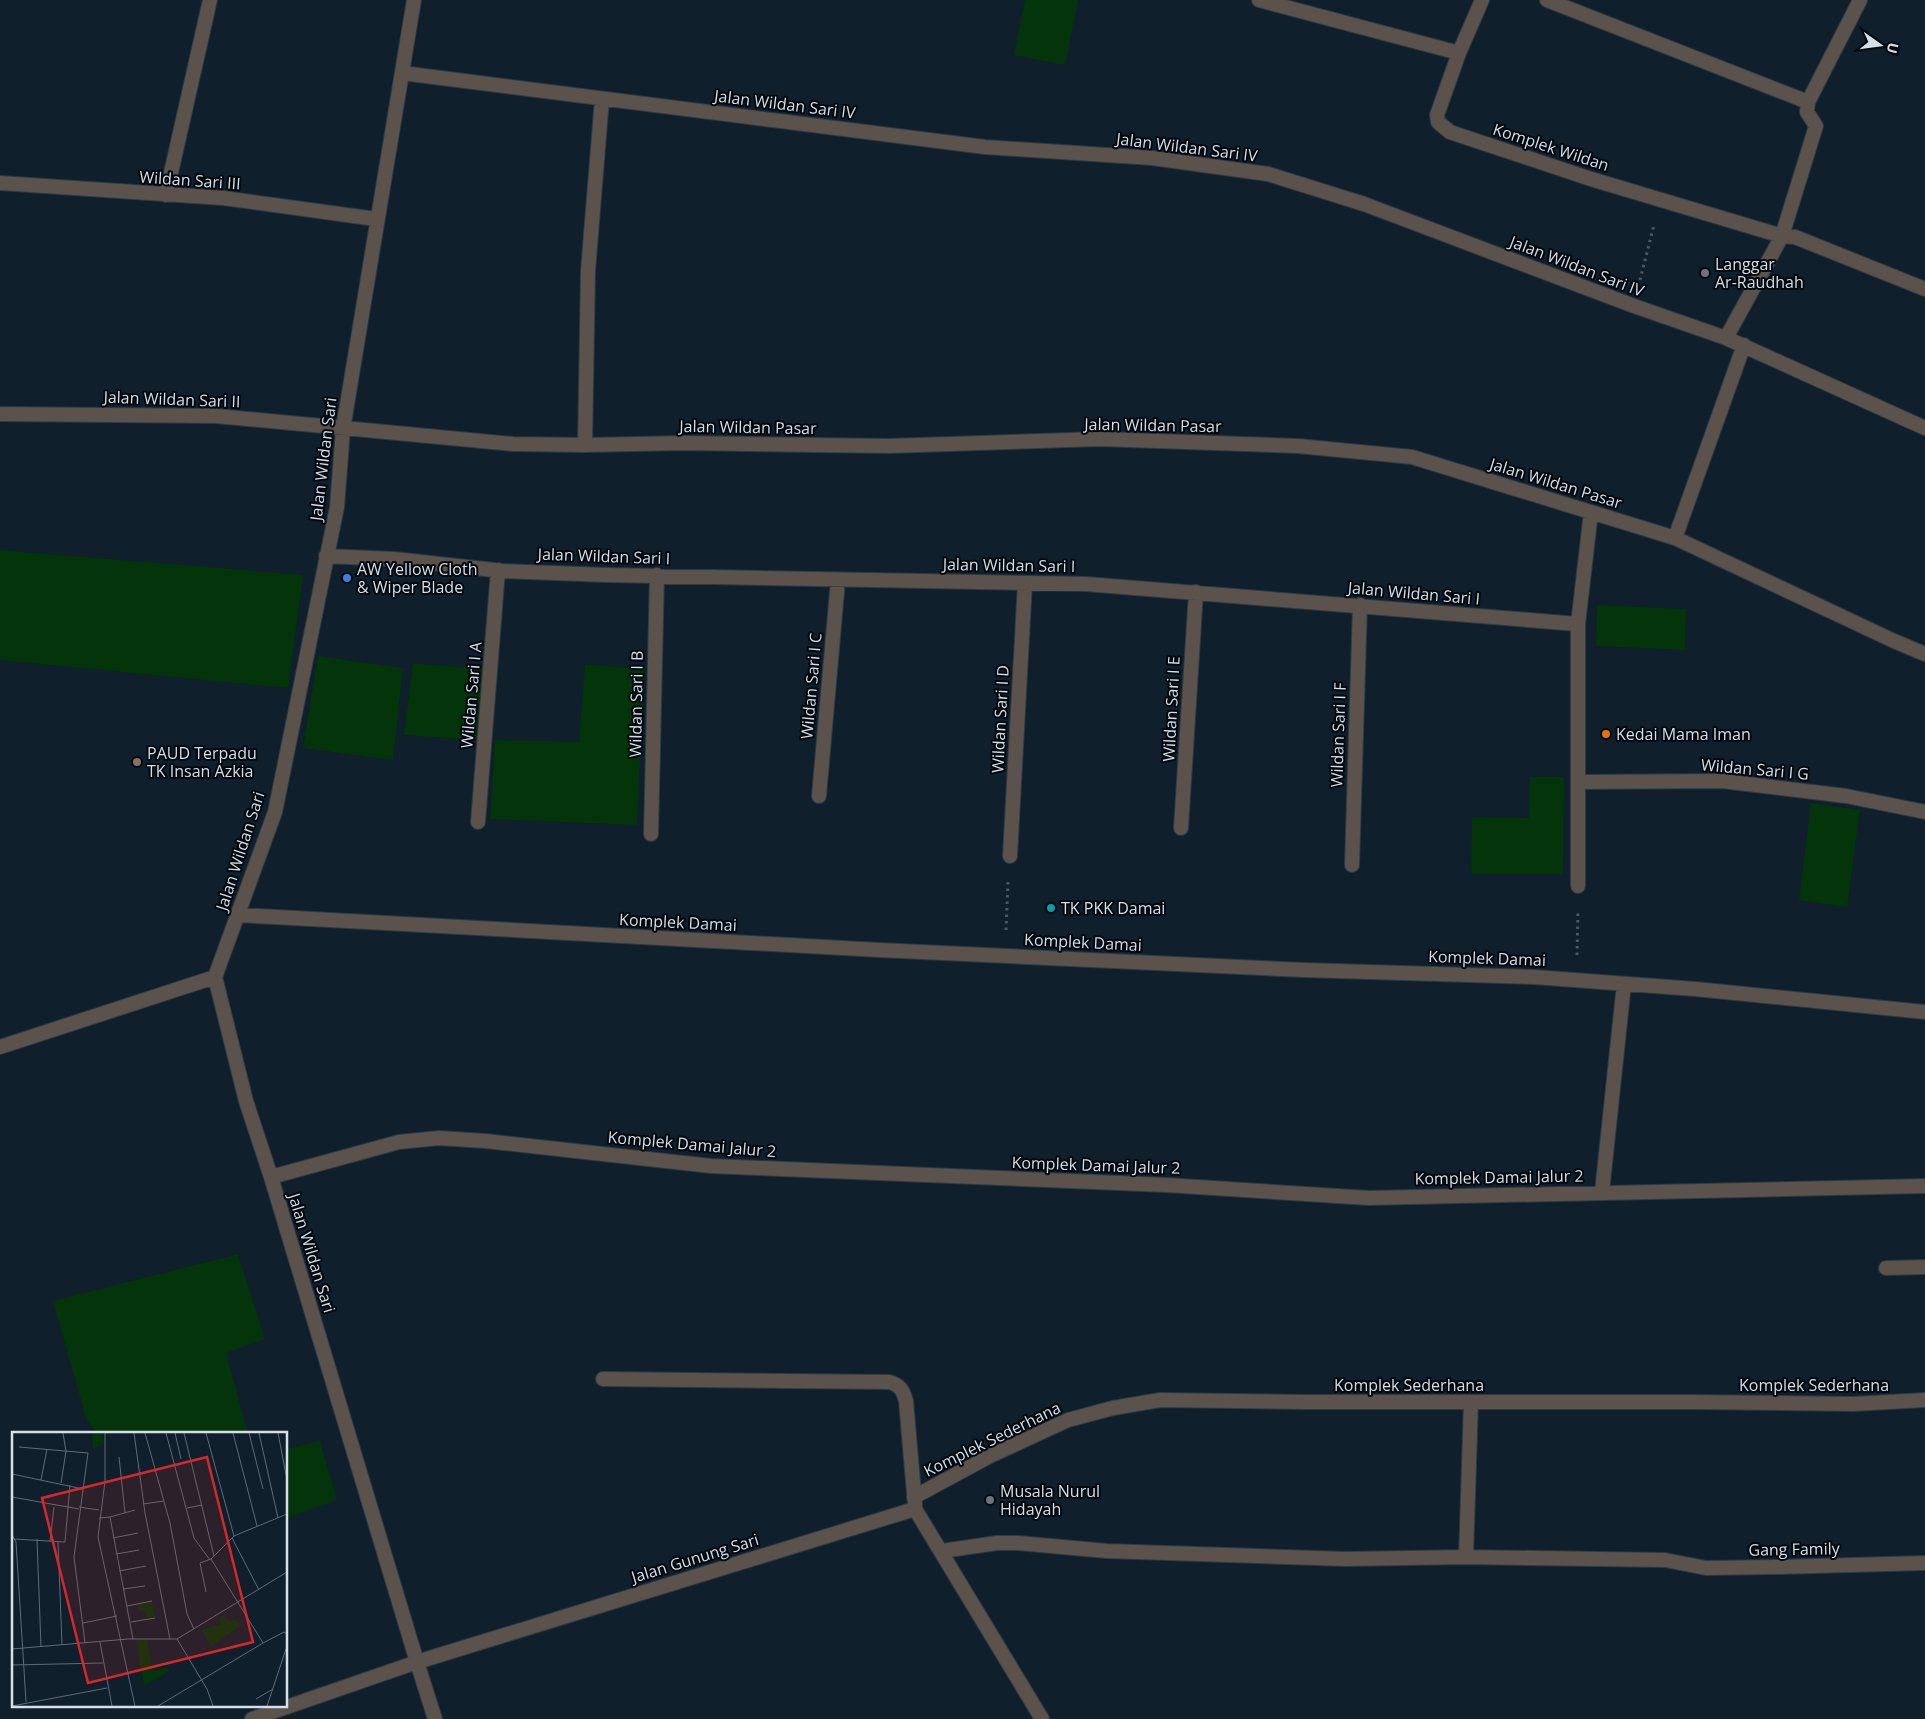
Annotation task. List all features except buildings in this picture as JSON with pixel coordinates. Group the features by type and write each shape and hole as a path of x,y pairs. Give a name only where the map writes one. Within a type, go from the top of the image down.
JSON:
{"street":[{"path":"166,195 210,0"},
{"name":"Jalan Wildan Sari","path":"414,0 376,219 343,429 337,508 274,812 215,978 246,1101 271,1177 435,1719"},
{"path":"1259,0 1459,53"},
{"name":"Komplek Wildan","path":"1482,0 1459,53 1437,115 1438,122 1443,127 1460,135 1660,200 1782,236 1795,237 1925,289"},
{"path":"1547,0 1808,102"},
{"path":"1726,338 1782,236 1816,126 1808,112 1808,102 1860,0"},
{"name":"Jalan Wildan Sari IV","path":"402,73 985,147 1152,158 1268,174 1364,204 1634,306 1726,338 1923,423"},
{"path":"584,445 588,271 602,99"},
{"name":"Wildan Sari III","path":"0,183 223,198 376,219"},
{"path":"1675,538 1744,345"},
{"name":"Jalan Wildan Sari II","path":"0,414 216,416 343,429"},
{"name":"Jalan Wildan Pasar","path":"343,429 513,444 685,443 888,446 1100,440 1298,446 1412,458 1675,538 1925,654"},
{"path":"1578,886 1578,624 1591,512"},
{"name":"Jalan Wildan Sari I","path":"326,556 394,559 498,570 606,576 657,575 1086,584 1578,624"},
{"name":"Wildan Sari I A","path":"478,822 498,570"},
{"name":"Wildan Sari I B","path":"651,834 657,575"},
{"name":"Wildan Sari I C","path":"819,796 838,580"},
{"name":"Wildan Sari I D","path":"1010,856 1025,583"},
{"name":"Wildan Sari I E","path":"1181,828 1196,592"},
{"name":"Wildan Sari I F","path":"1352,865 1360,605"},
{"name":"Wildan Sari I G","path":"1579,782 1722,781 1846,796 1925,812"},
{"name":"Komplek Damai","path":"238,915 1304,970 1534,977 1704,990 1925,1012"},
{"path":"0,1047 215,978"},
{"path":"1602,1192 1624,984"},
{"name":"Komplek Damai Jalur 2","path":"271,1177 399,1142 439,1138 495,1142 711,1166 1166,1185 1369,1198 1925,1186"},
{"path":"1886,1268 1925,1267"},
{"path":"603,1379 889,1382 898,1384 906,1401 915,1503 1042,1719"},
{"name":"Komplek Sederhana","path":"915,1503 988,1457 1068,1420 1160,1400 1853,1404 1925,1400"},
{"path":"1466,1557 1471,1402"},
{"name":"Jalan Gunung Sari","path":"252,1719 417,1662 915,1503"},
{"name":"Gang Family","path":"942,1551 997,1543 1018,1543 1117,1552 1346,1558 1466,1557 1665,1560 1706,1568 1775,1568 1925,1563"}],"path":[{"path":"1634,306 1660,200"},
{"path":"1004,955 1010,856"},
{"path":"1576,980 1578,886"}],"green space":[{"path":"1025,0 1078,0 1065,65 1014,55"},
{"path":"0,550 303,575 288,688 0,660"},
{"path":"1597,605 1686,609 1685,650 1596,646"},
{"path":"318,656 403,668 393,760 303,748"},
{"path":"413,663 483,669 476,740 404,735"},
{"path":"585,664 644,669 637,825 490,819 495,740 579,742"},
{"path":"1530,777 1564,777 1563,874 1471,874 1472,817 1529,818"},
{"path":"1811,803 1860,810 1847,907 1799,900"},
{"path":"238,1254 265,1339 226,1353 248,1432 95,1432 86,1418 53,1301"},
{"path":"320,1441 337,1500 288,1517 288,1449"}],"place":[{"name":"Langgar Ar-Raudhah","path":"1705,273"},
{"name":"AW Yellow Cloth & Wiper Blade","path":"347,578"},
{"name":"Kedai Mama Iman","path":"1606,734"},
{"name":"PAUD Terpadu TK Insan Azkia","path":"137,762"},
{"name":"TK PKK Damai","path":"1051,908"},
{"name":"Musala Nurul Hidayah","path":"990,1500"}]}
